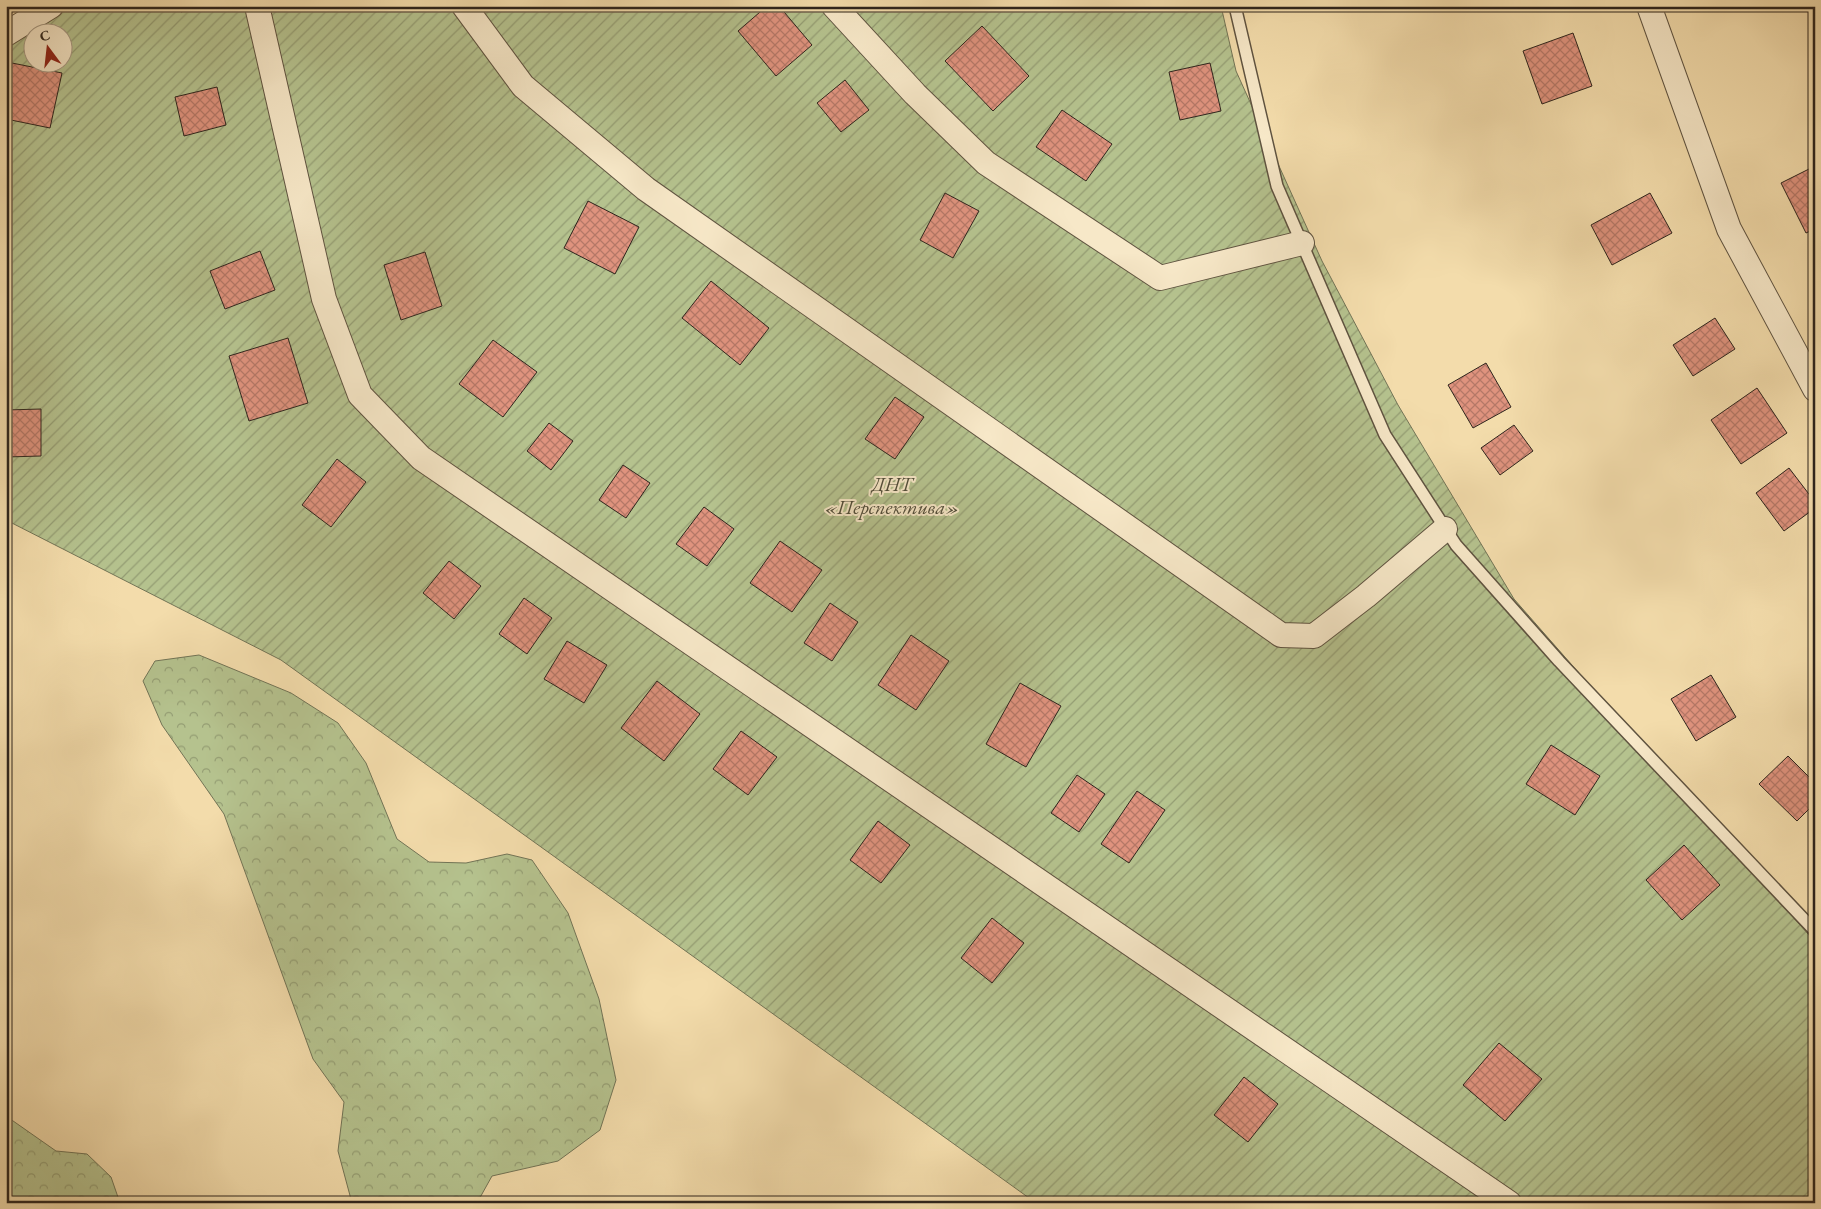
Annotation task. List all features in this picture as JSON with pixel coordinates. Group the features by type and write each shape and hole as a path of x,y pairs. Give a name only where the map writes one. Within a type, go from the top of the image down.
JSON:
{"street":[{"path":"6,34 51,6"},
{"path":"257,6 324,299 360,395 421,458 1508,1203"},
{"path":"834,6 915,94 986,163 1160,278 1302,242"},
{"path":"1649,6 1729,229 1815,389"},
{"path":"472,11 522,86 646,190 1281,634 1314,636 1366,596 1445,529"}],"lane":[{"path":"1235,6 1277,186 1385,434 1456,544 1559,661 1815,931"}],"green space":[{"name":"ДНТ «Перспектива»","path":"69,6 1221,6 1236,71 1322,261 1398,405 1514,599 1815,942 1815,1203 1036,1203 281,660 6,520 6,43 22,34 22,72 72,72 72,22 42,22"},
{"path":"199,655 291,693 338,723 366,763 397,839 429,862 466,863 507,854 532,860 568,913 599,999 616,1080 600,1130 558,1161 492,1176 477,1203 352,1203 338,1151 344,1102 313,1059 224,814 162,725 143,681 155,661"},
{"path":"6,1116 56,1151 87,1154 111,1177 120,1203 6,1203"}],"building":[{"path":"179,6 201,6 181,12"},
{"path":"767,6 779,6 812,45 776,76 738,31"},
{"path":"982,26 1029,76 993,111 945,61"},
{"path":"1573,33 1592,86 1542,104 1523,51"},
{"path":"12,63 22,65 22,72 62,73 50,128 6,119 6,92"},
{"path":"1210,63 1221,111 1180,120 1169,72"},
{"path":"845,80 869,110 841,132 817,103"},
{"path":"217,87 226,125 184,136 175,97"},
{"path":"1062,110 1112,144 1086,181 1036,147"},
{"path":"1815,166 1815,229 1806,233 1781,183"},
{"path":"945,193 979,211 953,258 920,240"},
{"path":"1650,193 1672,233 1612,265 1591,225"},
{"path":"588,201 639,227 615,274 564,248"},
{"path":"260,251 275,290 225,309 210,271"},
{"path":"425,252 442,306 401,320 384,265"},
{"path":"711,281 769,328 740,365 682,318"},
{"path":"1715,318 1735,349 1693,376 1673,345"},
{"path":"288,338 308,403 249,421 229,356"},
{"path":"493,340 537,372 503,417 459,384"},
{"path":"1486,363 1511,407 1473,428 1448,385"},
{"path":"1757,388 1787,433 1741,464 1711,420"},
{"path":"895,397 924,417 895,459 865,439"},
{"path":"41,409 41,456 6,457 6,410"},
{"path":"549,423 573,441 551,470 527,451"},
{"path":"1514,425 1533,451 1500,475 1481,448"},
{"path":"337,459 366,482 331,527 302,505"},
{"path":"623,465 650,483 626,518 599,500"},
{"path":"1789,468 1815,502 1815,508 1784,531 1756,493"},
{"path":"704,507 734,529 707,566 676,544"},
{"path":"780,541 822,570 792,612 750,583"},
{"path":"449,561 481,586 454,619 423,593"},
{"path":"524,598 552,618 527,654 499,634"},
{"path":"830,603 858,622 832,661 804,643"},
{"path":"911,635 949,661 916,710 878,685"},
{"path":"567,641 607,665 584,703 544,679"},
{"path":"1711,675 1736,717 1696,741 1671,699"},
{"path":"657,681 700,714 664,761 621,728"},
{"path":"1020,683 1061,706 1026,767 986,744"},
{"path":"741,731 777,757 748,795 713,769"},
{"path":"1551,745 1600,776 1575,815 1526,784"},
{"path":"1788,756 1815,783 1815,803 1797,821 1759,784"},
{"path":"1077,775 1105,794 1079,832 1051,813"},
{"path":"1137,791 1165,810 1129,863 1101,844"},
{"path":"878,821 910,845 881,883 850,860"},
{"path":"1684,845 1720,885 1682,920 1646,880"},
{"path":"992,918 1024,943 992,983 961,958"},
{"path":"1499,1043 1542,1079 1505,1121 1463,1085"},
{"path":"1244,1077 1278,1104 1248,1142 1214,1115"}]}
